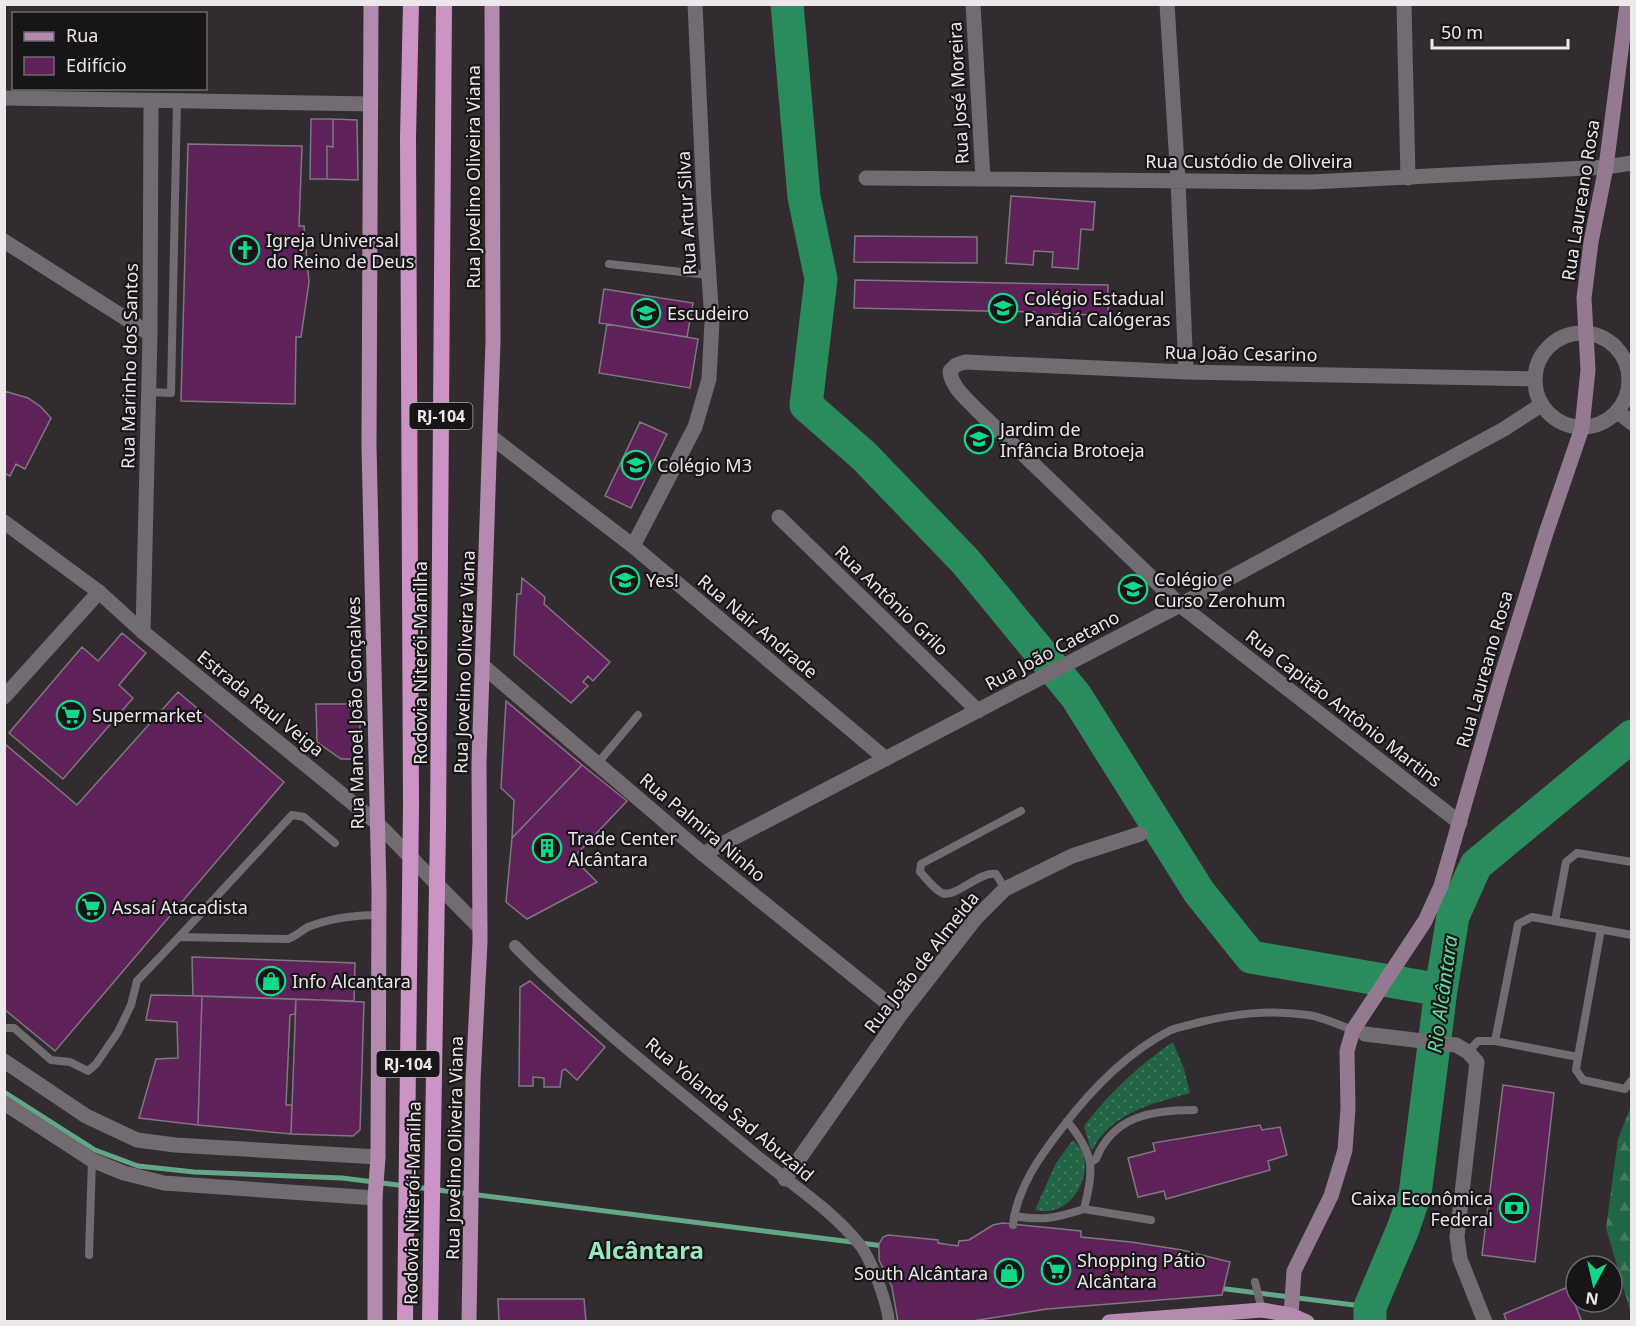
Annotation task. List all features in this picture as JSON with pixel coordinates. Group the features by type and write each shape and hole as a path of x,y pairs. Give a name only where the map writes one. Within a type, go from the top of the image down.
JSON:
{"highway":[{"name":"Rodovia Niterói-Manilha","path":"405,1322 411,806 408,137 411,4"},
{"name":"Rodovia Niterói-Manilha","path":"430,1322 438,827 444,4"}],"main road":[{"name":"Rua Manoel João Gonçalves","path":"371,4 369,444 379,915 375,1322"},
{"name":"Rua Jovelino Oliveira Viana","path":"469,1322 473,1081 479,987 479,763 493,341 492,4"},
{"name":"Rua Laureano Rosa","path":"1292,1313 1292,1278 1331,1196 1345,1150 1348,1108 1347,1051 1359,1032 1367,1008 1425,921 1441,886 1502,674 1582,428 1588,370 1584,298 1591,242 1606,167 1628,4"},
{"path":"1109,1322 1262,1310 1292,1313 1307,1322"}],"street":[{"name":"Rua Artur Silva","path":"633,546 695,428 709,379 712,321 695,4"},
{"name":"Rua José Moreira","path":"973,4 983,179"},
{"path":"1167,4 1178,181 1186,372"},
{"path":"1404,4 1408,178"},
{"path":"4,98 371,104"},
{"name":"Rua Marinho dos Santos","path":"143,633 150,334 151,101"},
{"name":"Rua Custódio de Oliveira","path":"866,178 1311,182 1632,164"},
{"path":"4,241 150,334"},
{"path":"1587,333 1607,340 1620,352 1630,369 1628,395 1618,412 1598,425 1572,427 1551,416 1541,405 1537,395 1534,379 1538,361 1547,348 1562,337 1587,333"},
{"name":"Rua João Cesarino","path":"950,371 956,365 965,362 1186,372 1534,379"},
{"name":"Rua Capitão Antônio Martins","path":"950,371 956,387 977,410 1179,605 1460,824"},
{"name":"Rua João Caetano","path":"703,854 1179,605 1504,429 1541,405"},
{"path":"1618,412 1632,423"},
{"name":"Rua Nair Andrade","path":"490,436 633,546 886,759"},
{"name":"Rua Antônio Grilo","path":"779,517 978,711"},
{"name":"Estrada Raul Veiga","path":"4,522 99,592 143,633 377,823 480,928"},
{"path":"4,697 99,592"},
{"name":"Rua Palmira Ninho","path":"483,666 703,854 901,1014"},
{"name":"Rua João de Almeida","path":"785,1179 901,1014 976,918 1005,889 1072,856 1140,834"},
{"name":"Rua Yolanda Sad Abuzaid","path":"515,946 567,998 840,1222 861,1246 877,1281 888,1312 889,1322"},
{"path":"1359,1032 1462,1049 1477,1062 1457,1237 1460,1259 1485,1322"},
{"path":"4,1061 86,1116 137,1140 377,1161"},
{"path":"4,1103 92,1160 124,1173 164,1184 375,1193"}],"lane":[{"path":"149,392 171,393 177,101"},
{"path":"609,264 709,275"},
{"path":"597,764 638,715"},
{"path":"1005,889 996,874 988,873 950,894 942,893 920,872 921,864 1021,812"},
{"path":"4,1028 14,1028 51,1060 70,1062 88,1071 96,1064 118,1032 131,1005 137,981 292,815 304,817 336,843"},
{"path":"1555,921 1566,862 1577,853 1632,862"},
{"path":"179,937 288,939 298,935 305,928 322,922 355,915 379,915"},
{"path":"1495,1041 1518,924 1532,917 1632,935"},
{"path":"1601,929 1576,1070 1583,1080 1625,1089 1632,1080"},
{"path":"1151,1220 1084,1209 1055,1218 1014,1220 1019,1198 1029,1178 1067,1121 1102,1080 1170,1030 1227,1016 1268,1011 1311,1015 1359,1032"},
{"path":"1462,1049 1478,1041 1495,1041 1578,1057"},
{"path":"1091,1162 1096,1159 1110,1135 1125,1123 1146,1114 1167,1110 1194,1110"},
{"path":"1067,1121 1086,1146 1091,1162 1092,1174 1084,1209"},
{"path":"89,1255 92,1160"},
{"path":"1255,1282 1262,1310"}],"green space":[{"path":"1173,1042 1184,1069 1190,1093 1132,1112 1112,1125 1092,1150 1084,1126 1125,1080"},
{"path":"1631,1106 1631,1314 1624,1290 1624,1254 1614,1254 1606,1228 1618,1139"},
{"path":"1073,1140 1085,1160 1085,1170 1079,1188 1067,1204 1058,1209 1035,1210 1056,1163"}],"building":[{"path":"311,119 333,119 333,147 327,146 327,179 310,179"},
{"path":"333,119 357,120 358,180 327,179 327,146 333,147"},
{"name":"Igreja Universal do Reino de Deus","path":"188,144 302,146 299,226 304,226 309,282 301,337 296,337 295,404 181,401"},
{"path":"1011,196 1095,202 1093,230 1081,229 1078,269 1052,267 1053,252 1034,251 1033,265 1006,263"},
{"path":"855,236 977,237 977,263 854,262"},
{"path":"855,280 1108,285 1108,315 1052,314 1052,319 1033,319 1034,312 854,308"},
{"name":"Escudeiro","path":"604,289 693,303 687,337 599,323"},
{"path":"607,324 698,339 690,388 599,373"},
{"path":"4,391 28,398 51,418 25,469 16,464 10,476 4,473"},
{"name":"Colégio M3","path":"640,422 667,434 631,508 605,496"},
{"path":"522,578 545,597 544,604 610,662 593,681 588,676 583,682 588,686 571,703 514,655 517,594 521,594"},
{"name":"Supermarket","path":"122,633 146,653 119,685 133,698 63,779 9,733 82,647 98,661"},
{"name":"Assaí Atacadista","path":"178,692 284,782 55,1051 4,1009 4,746 6,745 77,805"},
{"path":"506,701 582,765 512,838 514,800 501,788"},
{"path":"316,704 361,704 359,750 352,759 341,759 317,742"},
{"name":"Trade Center Alcântara","path":"582,765 627,801 573,858 597,882 527,919 506,902 512,838"},
{"path":"192,957 355,963 354,1001 193,996"},
{"path":"530,981 605,1047 577,1080 565,1069 562,1071 560,1087 544,1087 544,1078 533,1077 533,1086 519,1086 520,987"},
{"path":"151,995 202,996 198,1125 139,1118 156,1059 178,1058 177,1022 146,1020"},
{"path":"202,996 296,999 295,1014 290,1015 286,1105 292,1105 291,1134 198,1125"},
{"path":"296,999 364,1002 360,1130 353,1136 291,1134"},
{"path":"1503,1085 1554,1093 1535,1262 1482,1255"},
{"path":"1260,1125 1262,1130 1280,1127 1287,1155 1268,1161 1270,1170 1166,1199 1164,1191 1138,1197 1128,1158 1155,1151 1153,1143"},
{"name":"Shopping Pátio Alcântara","path":"1002,1223 1081,1231 1081,1237 1182,1250 1230,1262 1222,1295 1047,1309 966,1322 898,1322 892,1287 879,1260 879,1244 883,1237 888,1235 938,1240 938,1243 958,1246 959,1241 969,1240 993,1225"},
{"path":"1564,1289 1564,1314 1579,1314 1582,1322 1507,1322 1504,1314"},
{"path":"498,1299 584,1299 586,1322 499,1322"}],"waterway":[{"path":"787,4 804,197 821,279 806,405 864,456 966,562 1076,696 1199,892 1251,957 1441,990"},
{"name":"Rio Alcântara","path":"1370,1322 1370,1307 1403,1229 1415,1194 1441,990 1453,916 1476,865 1632,736"},
{"path":"4,1092 95,1150 138,1166 194,1172 342,1178 884,1246"},
{"path":"1218,1288 1370,1307"}],"place":[{"name":"Igreja Universal do Reino de Deus","path":"245,250"},
{"name":"Colégio Estadual Pandiá Calógeras","path":"1003,308"},
{"name":"Escudeiro","path":"646,313"},
{"name":"Jardim de Infância Brotoeja","path":"979,439"},
{"name":"Colégio M3","path":"636,465"},
{"name":"Yes!","path":"625,580"},
{"name":"Colégio e Curso Zerohum","path":"1133,589"},
{"name":"Supermarket","path":"71,715"},
{"name":"Trade Center Alcântara","path":"547,848"},
{"name":"Assaí Atacadista","path":"91,907"},
{"name":"Info Alcantara","path":"271,981"},
{"name":"Caixa Econômica Federal","path":"1514,1208"},
{"name":"Shopping Pátio Alcântara","path":"1056,1270"},
{"name":"South Alcântara","path":"1009,1273"}],"district":[{"name":"Alcântara","path":"646,1249"}]}
